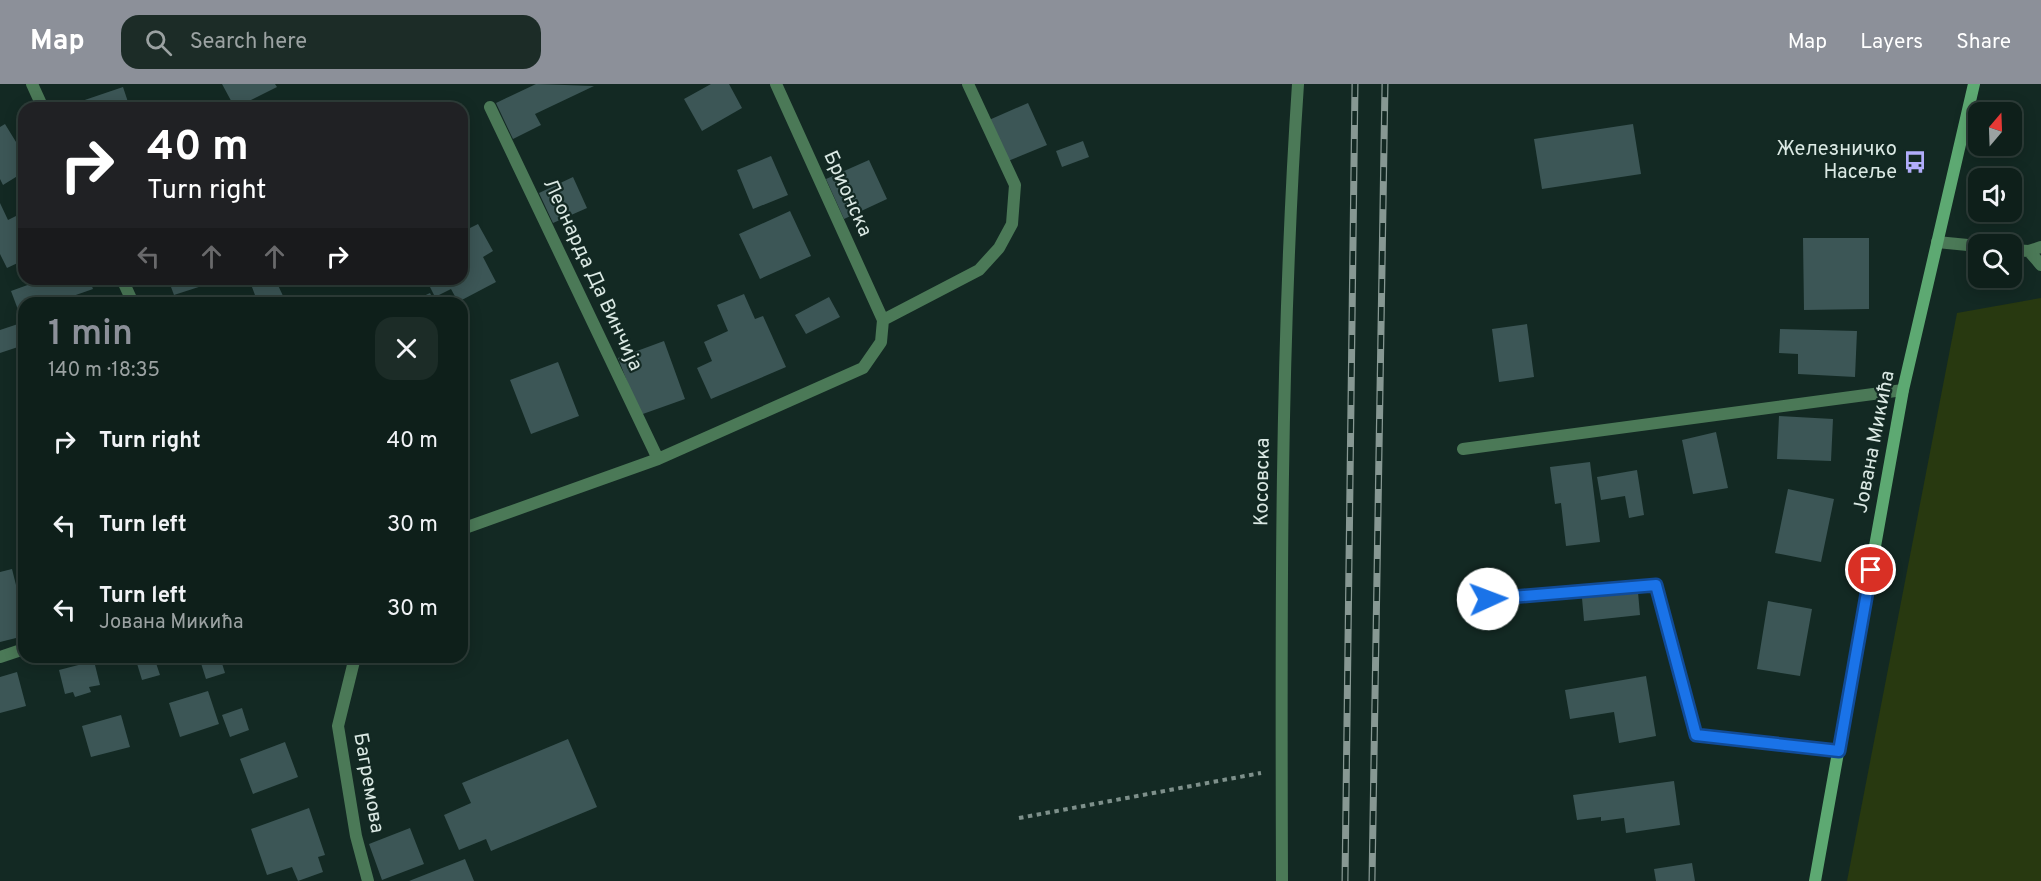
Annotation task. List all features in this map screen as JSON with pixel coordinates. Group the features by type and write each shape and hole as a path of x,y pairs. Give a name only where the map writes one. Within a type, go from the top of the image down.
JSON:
{"street":[{"path":"32,84 40,102"},
{"name":"Брионска","path":"776,84 882,320"},
{"path":"468,527 658,459 863,368 881,342 882,320 980,270 999,248 1012,224 1015,185 968,84"},
{"name":"Косовска","path":"1282,881 1281,504 1288,224 1298,84"},
{"name":"Јована Микића","path":"1815,881 1903,390 1974,84"},
{"name":"Леонарда Да Винчија","path":"490,106 658,459"},
{"path":"1938,242 1968,245"},
{"path":"2035,249 2041,265"},
{"path":"1463,449 1903,390"},
{"path":"1488,599 1656,585 1696,735 1839,751"},
{"path":"0,657 18,651"},
{"name":"Багремова","path":"354,663 338,726 356,836 368,881"}],"path":[{"path":"1019,818 1220,782 1282,768"}],"green space":[{"path":"2041,298 2041,881 1847,881 1957,313"}],"building":[{"path":"222,84 275,84 277,87 247,102 232,102"},
{"path":"536,84 594,86 535,114 541,125 513,139 496,103"},
{"path":"711,84 729,84 742,108 702,131 684,99"},
{"path":"123,87 128,102 79,102"},
{"path":"1028,103 1047,145 1008,161 989,120"},
{"path":"5,124 18,145 18,176 3,185 0,179 0,127"},
{"path":"1633,124 1641,174 1542,189 1534,139"},
{"path":"1083,141 1089,157 1062,167 1056,151"},
{"path":"771,156 788,195 753,209 737,170"},
{"path":"869,160 887,199 844,219 826,179"},
{"path":"573,177 587,208 553,223 539,193"},
{"path":"0,203 8,220 18,215 18,263 7,268 0,254"},
{"path":"790,211 811,256 760,279 739,234"},
{"path":"478,224 493,251 483,257 496,282 468,297 455,297 451,289 435,297 429,285 468,285 468,229"},
{"path":"1803,238 1869,238 1869,309 1804,310"},
{"path":"28,285 91,285 93,289 70,297 18,297 18,310 11,291"},
{"path":"170,285 205,285 174,295"},
{"path":"251,285 278,285 284,297 256,297"},
{"path":"744,294 755,319 763,316 786,367 711,399 697,368 712,361 704,342 728,331 717,305"},
{"path":"829,297 840,317 806,334 795,315"},
{"path":"18,324 18,347 0,353 0,330"},
{"path":"1527,324 1534,377 1499,382 1492,329"},
{"path":"1780,329 1857,331 1855,377 1798,374 1798,354 1779,353"},
{"path":"664,341 685,399 640,415 618,358"},
{"path":"558,362 579,416 531,434 510,380"},
{"path":"1779,416 1833,419 1831,461 1777,459"},
{"path":"1716,432 1728,488 1693,494 1682,440"},
{"path":"1590,462 1600,542 1566,546 1561,503 1555,504 1550,467"},
{"path":"1637,470 1644,515 1629,518 1625,496 1601,500 1597,477"},
{"path":"1788,489 1834,499 1821,562 1775,553"},
{"path":"12,569 18,593 18,638 0,642 0,572"},
{"path":"1638,592 1640,615 1584,621 1582,598"},
{"path":"1768,601 1812,609 1800,676 1757,669"},
{"path":"94,663 100,685 89,687 91,692 75,697 73,692 65,694 59,670"},
{"path":"137,663 156,663 160,675 142,680"},
{"path":"201,663 222,663 225,673 206,679"},
{"path":"17,672 26,706 0,713 0,677"},
{"path":"1646,676 1656,736 1619,743 1614,712 1570,719 1565,690"},
{"path":"208,691 219,724 180,737 169,703"},
{"path":"242,708 249,730 230,737 222,715"},
{"path":"121,715 130,747 91,757 82,726"},
{"path":"568,739 597,807 491,851 486,839 459,850 444,815 471,803 462,783"},
{"path":"285,742 298,777 253,794 240,759"},
{"path":"1674,781 1680,825 1626,833 1624,818 1601,821 1601,817 1577,820 1573,795"},
{"path":"309,808 325,855 318,857 323,872 298,881 292,867 267,875 251,829"},
{"path":"410,828 424,864 382,880 369,844"},
{"path":"465,859 474,881 409,881"},
{"path":"1692,863 1695,881 1656,881 1654,869"}],"railway":[{"path":"1345,881 1355,84"},
{"path":"1372,881 1385,84"}],"place":[{"name":"Железничко Насеље","path":"1915,162"}],"route":[{"path":"1488,599 1656,585 1696,735 1839,751 1871,570"}]}
